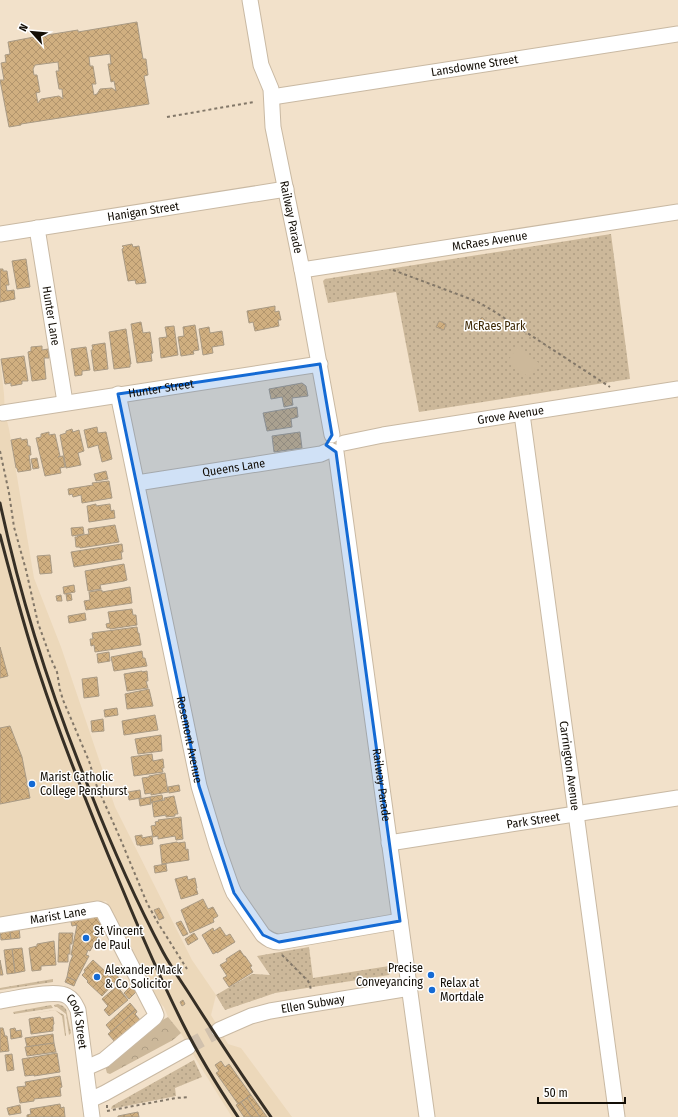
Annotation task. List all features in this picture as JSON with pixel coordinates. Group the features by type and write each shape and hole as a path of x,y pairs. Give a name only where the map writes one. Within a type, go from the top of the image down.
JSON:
{"street":[{"name":"Railway Parade","path":"250,0 262,65 271,89 273,127 335,445 427,1117"},
{"name":"Lansdowne Street","path":"272,97 678,34"},
{"name":"Hanigan Street","path":"0,234 286,189"},
{"name":"McRaes Avenue","path":"302,270 678,212"},
{"name":"Hunter Lane","path":"37,228 65,402"},
{"name":"Hunter Street","path":"3,413 65,402 320,364"},
{"name":"Grove Avenue","path":"335,445 383,435 678,389"},
{"name":"Rosemont Avenue","path":"118,394 197,779 216,846 234,893 263,935 275,942 400,922"},
{"name":"Carrington Avenue","path":"522,414 617,1117"},
{"name":"Queens Lane","path":"137,483 321,454 335,445"},
{"name":"Park Street","path":"389,843 678,798"},
{"name":"Marist Lane","path":"0,925 98,908 103,911 156,1015 104,1060 86,1068"},
{"name":"Ellen Subway","path":"220,1030 251,1016 270,1011 410,988"},
{"name":"Cook Street","path":"0,1001 53,993 68,996 72,1000 78,1010 92,1117"},
{"path":"90,1100 188,1047"}],"path":[{"path":"167,117 254,102"},
{"path":"382,258 384,267 478,302 492,310 614,390 616,399"},
{"path":"0,451 9,493 14,527 26,570 38,623 57,672 60,690 89,761 99,790 147,903 187,969"},
{"path":"281,954 310,985"},
{"path":"107,1111 189,1097"}],"highlighted area":[{"path":"320,364 332,435 326,445 336,452 400,921 279,942 263,935 234,893 199,786 118,394"}],"shaded area":[{"path":"0,358 5,413 34,578 61,647 115,807 192,960 216,995 211,1015 228,1044 241,1048 292,1117 232,1117 182,1035 168,1017 164,1007 156,999 106,901 0,920"}],"green space":[{"name":"McRaes Park","path":"611,234 630,379 419,412 396,292 328,303 323,281 325,279"},
{"path":"517,348 539,363 529,377 507,362"},
{"path":"309,947 313,978 389,966 390,972 389,975 275,993 225,1010 216,995 252,974 270,975 257,956"},
{"path":"53,979 53,982 0,990 0,988"},
{"path":"58,1004 66,1009 71,1033 69,1035 66,1014 55,1007 54,1005"},
{"path":"51,1005 53,1008 14,1014 13,1012"},
{"path":"55,1010 64,1015 66,1036 62,1016"},
{"path":"168,1017 181,1033 173,1040 110,1074 107,1073 105,1066 157,1023"},
{"path":"194,1060 202,1077 175,1088 176,1096 111,1109 112,1106"}],"building":[{"path":"137,22 143,59 146,59 148,75 144,76 149,104 9,127 0,80 4,80 1,63 6,62 5,55 10,54 8,42 78,30 78,32","holes":["110,54 111,64 108,64 111,82 114,81 116,91 112,88 100,89 97,94 94,95 92,84 96,84 93,66 90,66 89,57","58,62 59,71 56,71 59,89 62,89 63,99 59,96 41,99 38,103 36,93 40,92 37,75 34,75 33,69 35,65"]},
{"path":"132,244 133,247 139,246 146,283 136,284 135,280 128,281 122,249 124,248 122,246"},
{"path":"26,259 30,287 17,289 12,261"},
{"path":"0,269 7,271 9,285 6,285 7,291 14,290 15,299 0,302"},
{"path":"275,306 275,312 279,311 281,320 278,320 279,326 255,331 253,322 249,323 247,311"},
{"path":"482,317 485,320 482,323 479,320"},
{"path":"439,321 446,324 444,330 436,327"},
{"path":"141,322 143,333 150,332 153,353 151,354 152,361 137,363 131,324"},
{"path":"195,325 199,350 193,351 194,354 181,356 178,337 184,336 183,327"},
{"path":"174,326 178,355 161,358 159,338 167,337 165,327"},
{"path":"209,327 210,333 222,331 224,345 212,347 213,353 203,355 199,329"},
{"path":"126,329 131,364 130,367 114,369 109,332"},
{"path":"105,343 108,369 94,371 91,350 93,350 92,345"},
{"path":"42,346 42,350 48,349 49,358 44,358 46,379 32,381 28,352 31,351 31,347"},
{"path":"86,347 90,370 82,371 82,375 75,376 71,349"},
{"path":"24,356 28,381 22,381 22,384 11,386 11,383 5,384 1,359"},
{"path":"302,383 306,386 308,396 292,398 293,405 284,407 282,397 271,399 269,389"},
{"path":"297,407 298,417 291,419 292,427 267,431 263,413"},
{"path":"97,427 98,433 106,432 112,459 102,462 98,445 88,448 84,430"},
{"path":"72,429 73,432 79,430 84,451 78,453 81,465 66,468 60,435"},
{"path":"49,432 49,435 55,434 60,456 58,457 63,456 65,467 60,468 61,473 45,476 36,438 41,437 41,434"},
{"path":"300,432 302,448 274,452 272,436"},
{"path":"21,438 21,440 27,439 28,446 30,446 31,455 29,455 31,470 18,472 11,440"},
{"path":"37,458 39,468 33,469 31,459"},
{"path":"106,471 108,479 96,481 94,474"},
{"path":"109,481 112,498 82,503 81,495 73,497 72,494 69,495 68,489 93,485 92,483"},
{"path":"96,504 96,506 110,504 111,511 114,510 115,518 89,522 87,506"},
{"path":"115,525 119,542 80,548 76,547 75,537 89,534 88,529"},
{"path":"83,527 84,534 72,536 71,528"},
{"path":"122,544 122,559 74,567 71,552"},
{"path":"50,555 52,573 40,574 37,556"},
{"path":"124,564 127,580 100,585 101,589 88,591 85,571"},
{"path":"74,585 75,592 64,594 63,587"},
{"path":"130,587 132,603 86,610 84,601 90,600 89,592 102,590 102,592"},
{"path":"66,594 71,594 72,600 67,601"},
{"path":"61,595 62,601 57,601 56,596"},
{"path":"132,609 133,615 136,615 137,625 110,629 107,628 106,624 110,623 108,612"},
{"path":"85,613 86,620 69,623 68,616"},
{"path":"137,627 141,645 95,652 94,645 91,646 90,639 93,639 92,633"},
{"path":"0,647 8,676 0,678"},
{"path":"142,651 143,658 145,658 147,666 114,671 111,657"},
{"path":"109,652 110,661 98,663 97,654"},
{"path":"147,671 148,681 146,681 148,688 127,691 124,674"},
{"path":"97,677 99,696 84,698 82,679"},
{"path":"149,689 153,706 127,709 125,694"},
{"path":"117,708 118,715 105,717 104,710"},
{"path":"155,715 158,730 124,735 122,721"},
{"path":"103,719 104,731 92,732 91,721"},
{"path":"10,726 22,757 30,798 0,804 0,728"},
{"path":"161,735 162,751 138,754 135,739"},
{"path":"152,754 153,761 163,759 163,772 134,776 131,757"},
{"path":"165,773 168,792 151,795 151,793 145,794 142,778"},
{"path":"179,785 180,791 169,793 168,787"},
{"path":"140,790 141,798 129,800 128,792"},
{"path":"162,795 163,800 151,803 150,797"},
{"path":"174,796 178,814 175,814 175,816 166,817 166,815 154,817 152,802 165,800 164,798"},
{"path":"150,797 151,804 140,806 139,799"},
{"path":"181,817 183,839 176,840 175,836 158,839 158,836 153,837 151,826 156,825 155,822 159,821 158,820"},
{"path":"142,835 142,838 152,836 153,844 137,845 135,836"},
{"path":"185,842 186,850 188,849 189,860 162,864 160,845"},
{"path":"166,864 167,871 155,873 154,866"},
{"path":"187,876 188,880 195,878 198,894 181,899 175,879"},
{"path":"203,899 208,909 213,907 218,916 213,919 214,922 190,933 181,910"},
{"path":"159,908 164,918 159,920 154,910"},
{"name":"St Vincent de Paul","path":"98,914 104,926 90,951 88,950 86,955 89,956 76,981 67,977 73,955 71,955 77,925 72,926 70,918"},
{"path":"181,921 188,934 183,936 176,923"},
{"path":"19,927 20,938 11,939 9,928"},
{"path":"220,927 226,936 230,934 235,942 213,954 202,935 213,928 214,931"},
{"path":"9,928 11,939 1,940 0,929"},
{"path":"59,933 73,933 72,944 70,944 70,954 68,954 68,962 58,962"},
{"path":"194,933 198,939 188,945 185,939"},
{"path":"54,941 56,965 41,966 41,970 32,971 29,948 37,946 37,944"},
{"path":"22,948 25,971 15,973 12,949"},
{"path":"12,949 15,973 7,974 4,950"},
{"path":"240,950 252,966 250,967 253,972 229,987 223,978 227,976 220,965"},
{"path":"0,960 3,975 0,975"},
{"path":"93,960 107,973 106,974 109,977 114,972 119,978 102,996 87,982 88,981 82,975 85,972 84,970"},
{"path":"67,977 76,981 74,986 65,982"},
{"path":"117,986 128,1000 109,1016 104,1010 108,1006 102,999"},
{"path":"131,986 136,992 129,999 124,993"},
{"path":"183,1000 185,1004 182,1006 180,1002"},
{"path":"130,1003 136,1010 110,1033 111,1031 106,1025"},
{"path":"136,1010 137,1012 135,1014 140,1020 115,1042 108,1034"},
{"path":"40,1017 41,1019 53,1017 53,1031 31,1034 29,1019"},
{"path":"0,1028 3,1028 5,1036 7,1036 9,1051 0,1052"},
{"path":"15,1028 16,1031 21,1030 22,1037 11,1039 10,1029"},
{"path":"53,1034 54,1043 27,1047 25,1038"},
{"path":"54,1043 56,1052 27,1056 25,1047"},
{"path":"57,1053 60,1072 25,1076 22,1059"},
{"path":"12,1054 14,1070 7,1071 5,1055"},
{"path":"221,1061 225,1067 229,1064 251,1095 238,1104 216,1073 219,1071 215,1065"},
{"path":"60,1076 62,1087 60,1088 61,1096 34,1099 34,1101 20,1103 17,1087 26,1086 25,1082"},
{"path":"251,1095 267,1117 260,1117 247,1098"},
{"path":"247,1098 260,1117 251,1117 241,1102"},
{"path":"241,1102 251,1117 244,1117 236,1105"},
{"path":"60,1104 61,1108 64,1107 65,1117 27,1117 27,1115 31,1114 30,1109"},
{"path":"20,1105 21,1113 9,1115 7,1108"},
{"path":"138,1112 139,1117 118,1117 118,1116"}],"tunnel":[{"path":"188,1047 219,1030"}],"railway":[{"path":"0,503 8,540 28,613 50,685 76,756 115,853 133,893 166,958 271,1117"},
{"path":"0,535 23,621 39,672 68,754 100,835 159,974 189,1036 202,1060 238,1117"}],"place":[{"name":"Marist Catholic College Penshurst","path":"32,784"},
{"name":"St Vincent de Paul","path":"86,938"},
{"name":"Precise Conveyancing","path":"431,975"},
{"name":"Alexander Mack & Co Solicitor","path":"97,977"},
{"name":"Relax at Mortdale","path":"432,990"}]}
